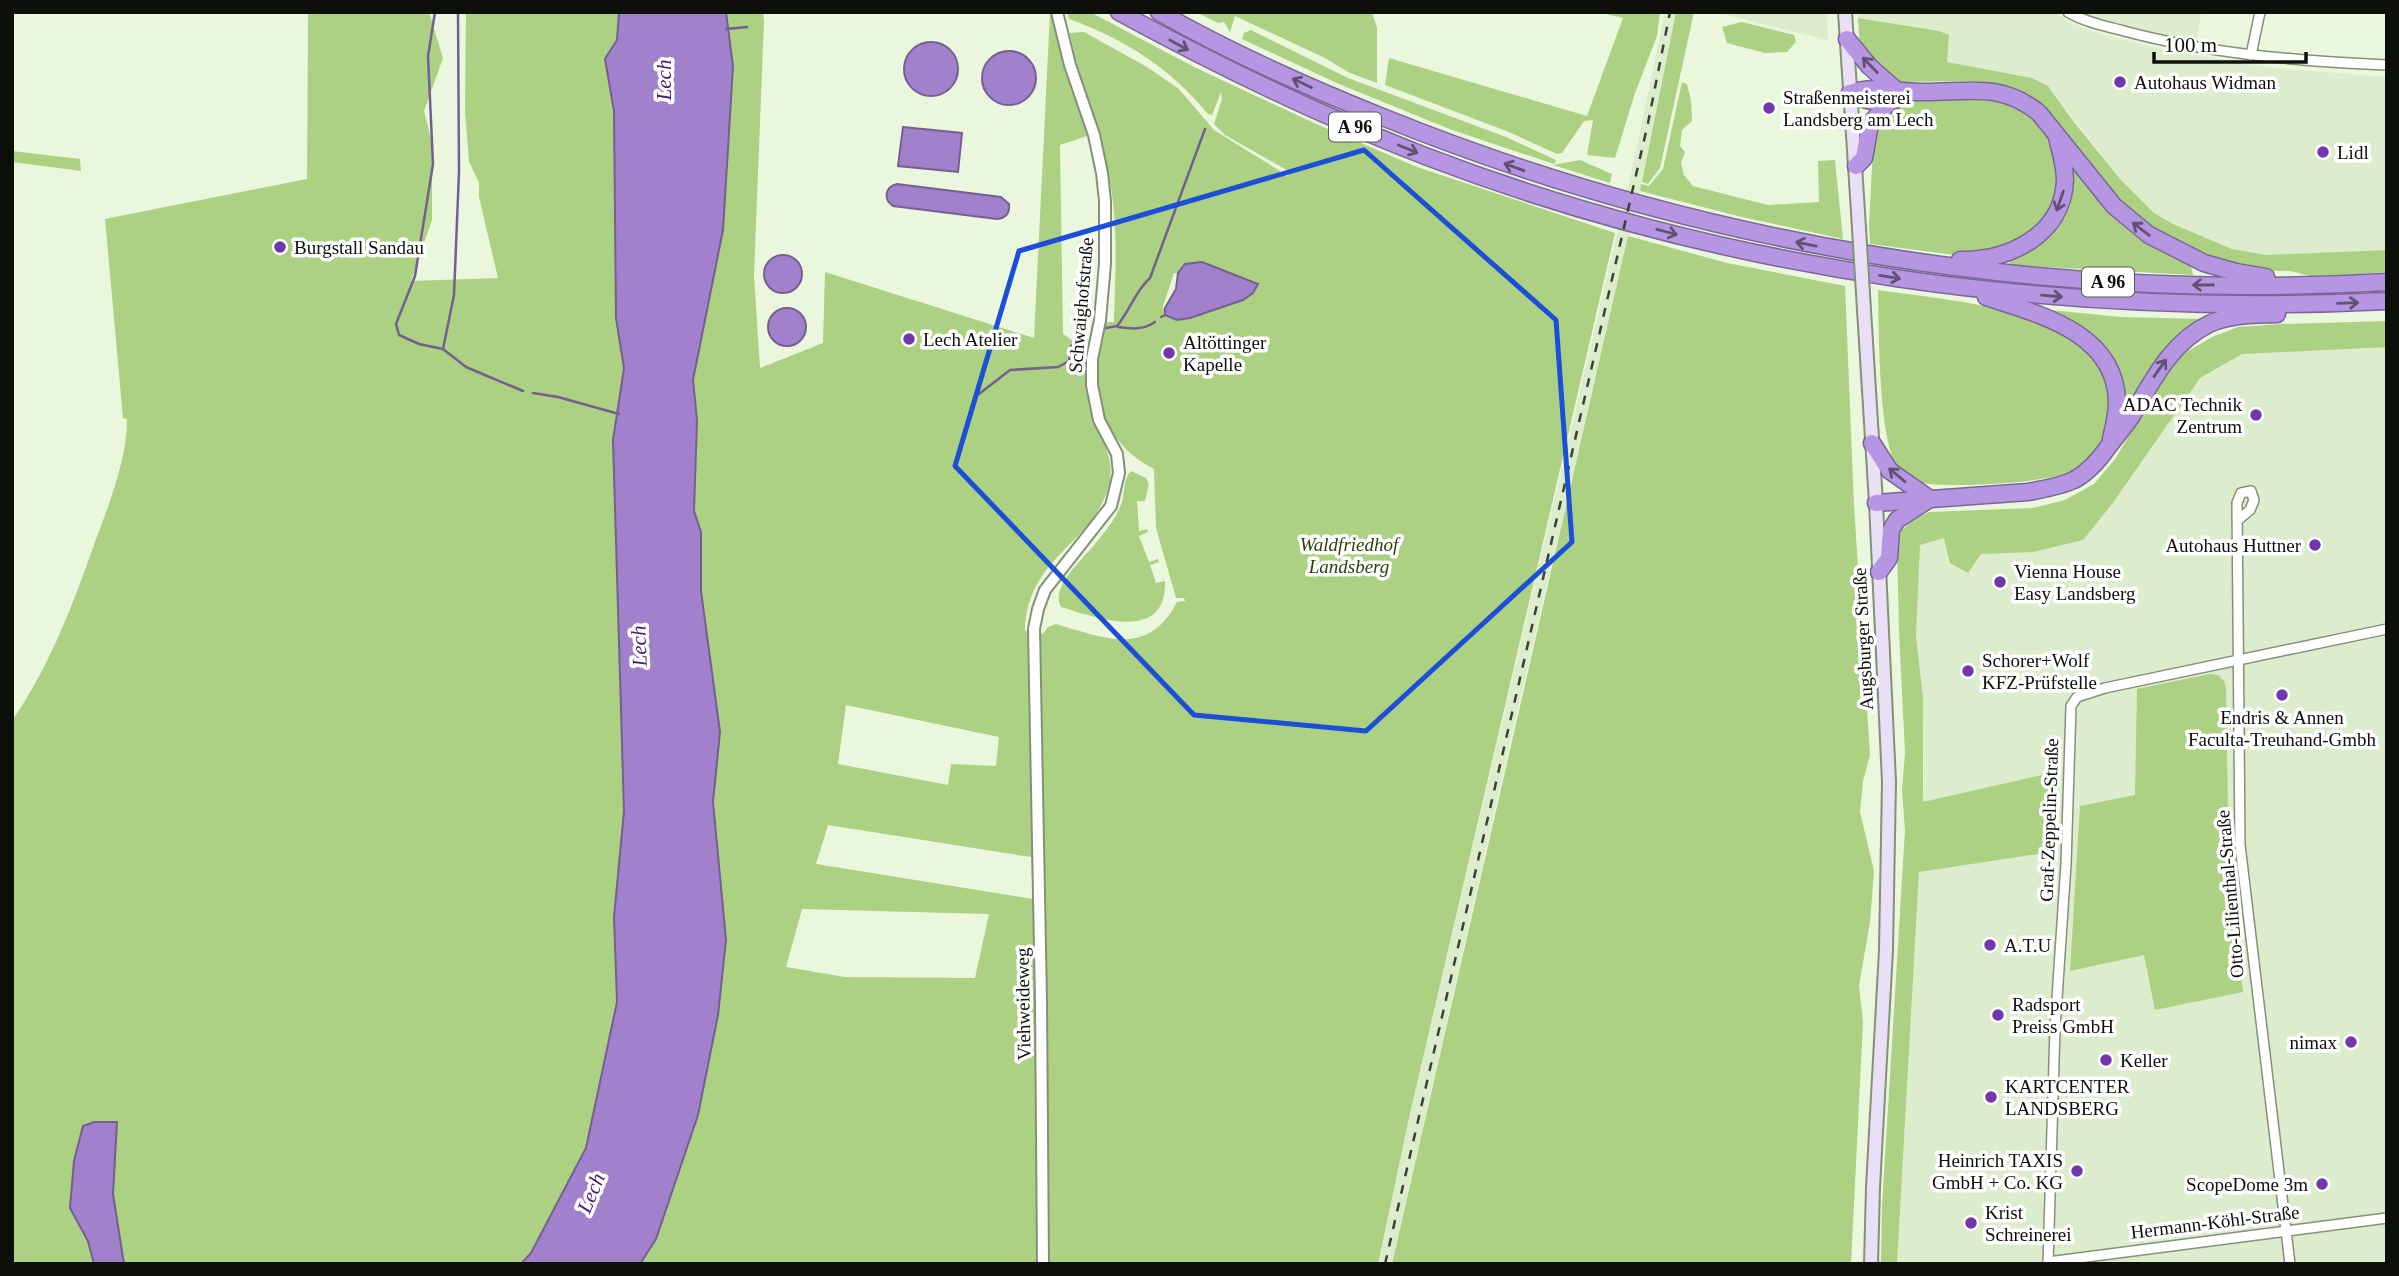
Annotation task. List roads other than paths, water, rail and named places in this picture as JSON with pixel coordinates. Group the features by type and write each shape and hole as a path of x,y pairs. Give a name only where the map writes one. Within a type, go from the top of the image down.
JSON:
{"highway":[{"name":"A 96","path":"1119,12 1200,57 1324,114 1426,156 1601,215 1735,249 1960,288 2137,302 2309,304 2387,301"},
{"name":"A 96","path":"1159,12 1206,38 1332,97 1434,138 1535,174 1714,224 1827,248 1898,259 2096,281 2194,286 2387,282"},
{"path":"1847,39 1892,95"},
{"path":"1850,93 1861,99 1973,89 2011,95 2026,102 2039,113 2113,206 2162,243 2220,268 2320,285"},
{"path":"1856,166 1864,158 1870,124 1892,95"},
{"path":"1898,259 1970,261 1998,257 2019,249 2036,237 2050,223 2063,194 2064,166 2057,135"},
{"path":"1960,288 2050,318 2094,348 2105,361 2116,389 2116,414 2110,445"},
{"path":"1876,503 2028,492 2052,488 2074,479 2090,470 2129,419 2157,372 2172,352 2191,335 2210,324 2236,316 2283,314 2309,304"},
{"path":"1872,443 1890,471 1930,499"},
{"path":"1879,572 1889,558 1891,530 1897,520 1930,499"}],"main road":[{"name":"Augsburger Straße","path":"1845,12 1876,503 1889,782 1871,1264"}],"street":[{"name":"Schwaighofstraße","path":"1035,744 1033,651 1038,609 1045,590 1055,575 1111,506 1119,473 1117,454 1099,420 1092,385 1092,359 1100,320 1105,264 1102,173 1094,135 1070,65 1057,12"},
{"path":"2068,12 2092,22 2139,35 2251,55 2387,65"},
{"path":"2251,55 2260,12"},
{"name":"Otto-Lilienthal-Straße","path":"2238,520 2239,845 2290,1264"},
{"name":"Graf-Zeppelin-Straße","path":"2048,1263 2055,1028 2066,864 2071,706 2077,697 2105,688 2387,629"},
{"name":"Viehweideweg","path":"1035,744 1044,1264"},
{"name":"Hermann-Köhl-Straße","path":"2048,1263 2387,1218"}],"water":[{"name":"Lech","path":"619,12 726,12 733,66 723,230 693,380 697,420 694,511 701,532 701,591 720,732 713,802 726,940 718,1015 698,1115 656,1239 640,1264 521,1264 531,1253 586,1148 617,1002 614,917 624,811 613,440 624,368 616,318 614,111 605,59 617,40"},
{"path":"931,42 950,50 958,69 950,88 931,96 912,88 904,69 912,50"},
{"path":"1009,51 1028,59 1036,78 1028,97 1009,105 990,97 982,78 990,59"},
{"path":"903,127 962,133 958,172 898,166"},
{"path":"897,184 1001,197 1009,204 1009,210 1005,216 997,219 893,206 887,193"},
{"path":"783,255 797,260 802,274 797,288 783,293 769,288 764,274 769,260"},
{"path":"1202,262 1258,284 1253,293 1243,300 1190,318 1177,320 1165,315 1165,308 1176,289 1178,273 1185,264"},
{"path":"787,308 801,313 806,327 801,341 787,346 773,341 768,327 773,313"},
{"path":"94,1122 117,1122 113,1194 124,1264 94,1264 88,1241 70,1208 74,1161 83,1126"}],"waterway":[{"path":"435,12 428,56 433,164 415,276 396,324 399,335 419,344 443,349"},
{"path":"458,12 459,172 454,295 443,349 466,367 523,391"},
{"path":"726,29 747,27"},
{"path":"1106,328 1117,326 1150,278 1205,129"},
{"path":"1161,317 1165,315"},
{"path":"1118,327 1137,328 1155,322"},
{"path":"979,394 1010,370 1058,367 1069,361 1071,346 1086,334"},
{"path":"533,393 619,414"}],"railway":[{"path":"1385,1264 1648,123 1670,12"}],"place":[{"name":"Autohaus Widman","path":"2120,82"},
{"name":"Straßenmeisterei Landsberg am Lech","path":"1769,108"},
{"name":"Lidl","path":"2323,152"},
{"name":"Burgstall Sandau","path":"280,247"},
{"name":"Lech Atelier","path":"909,339"},
{"name":"Altöttinger Kapelle","path":"1169,353"},
{"name":"ADAC Technik Zentrum","path":"2256,415"},
{"name":"Autohaus Huttner","path":"2315,545"},
{"name":"Vienna House Easy Landsberg","path":"2000,582"},
{"name":"Schorer+Wolf KFZ-Prüfstelle","path":"1968,671"},
{"name":"Endris & Annen Faculta-Treuhand-Gmbh","path":"2282,695"},
{"name":"A.T.U","path":"1990,945"},
{"name":"Radsport Preiss GmbH","path":"1998,1015"},
{"name":"nimax","path":"2351,1042"},
{"name":"Keller","path":"2106,1060"},
{"name":"KARTCENTER LANDSBERG","path":"1991,1097"},
{"name":"Heinrich TAXIS GmbH + Co. KG","path":"2077,1171"},
{"name":"ScopeDome 3m","path":"2322,1184"},
{"name":"Krist Schreinerei","path":"1971,1223"}],"park label":[{"name":"Waldfriedhof Landsberg","path":"1349,555"}]}
